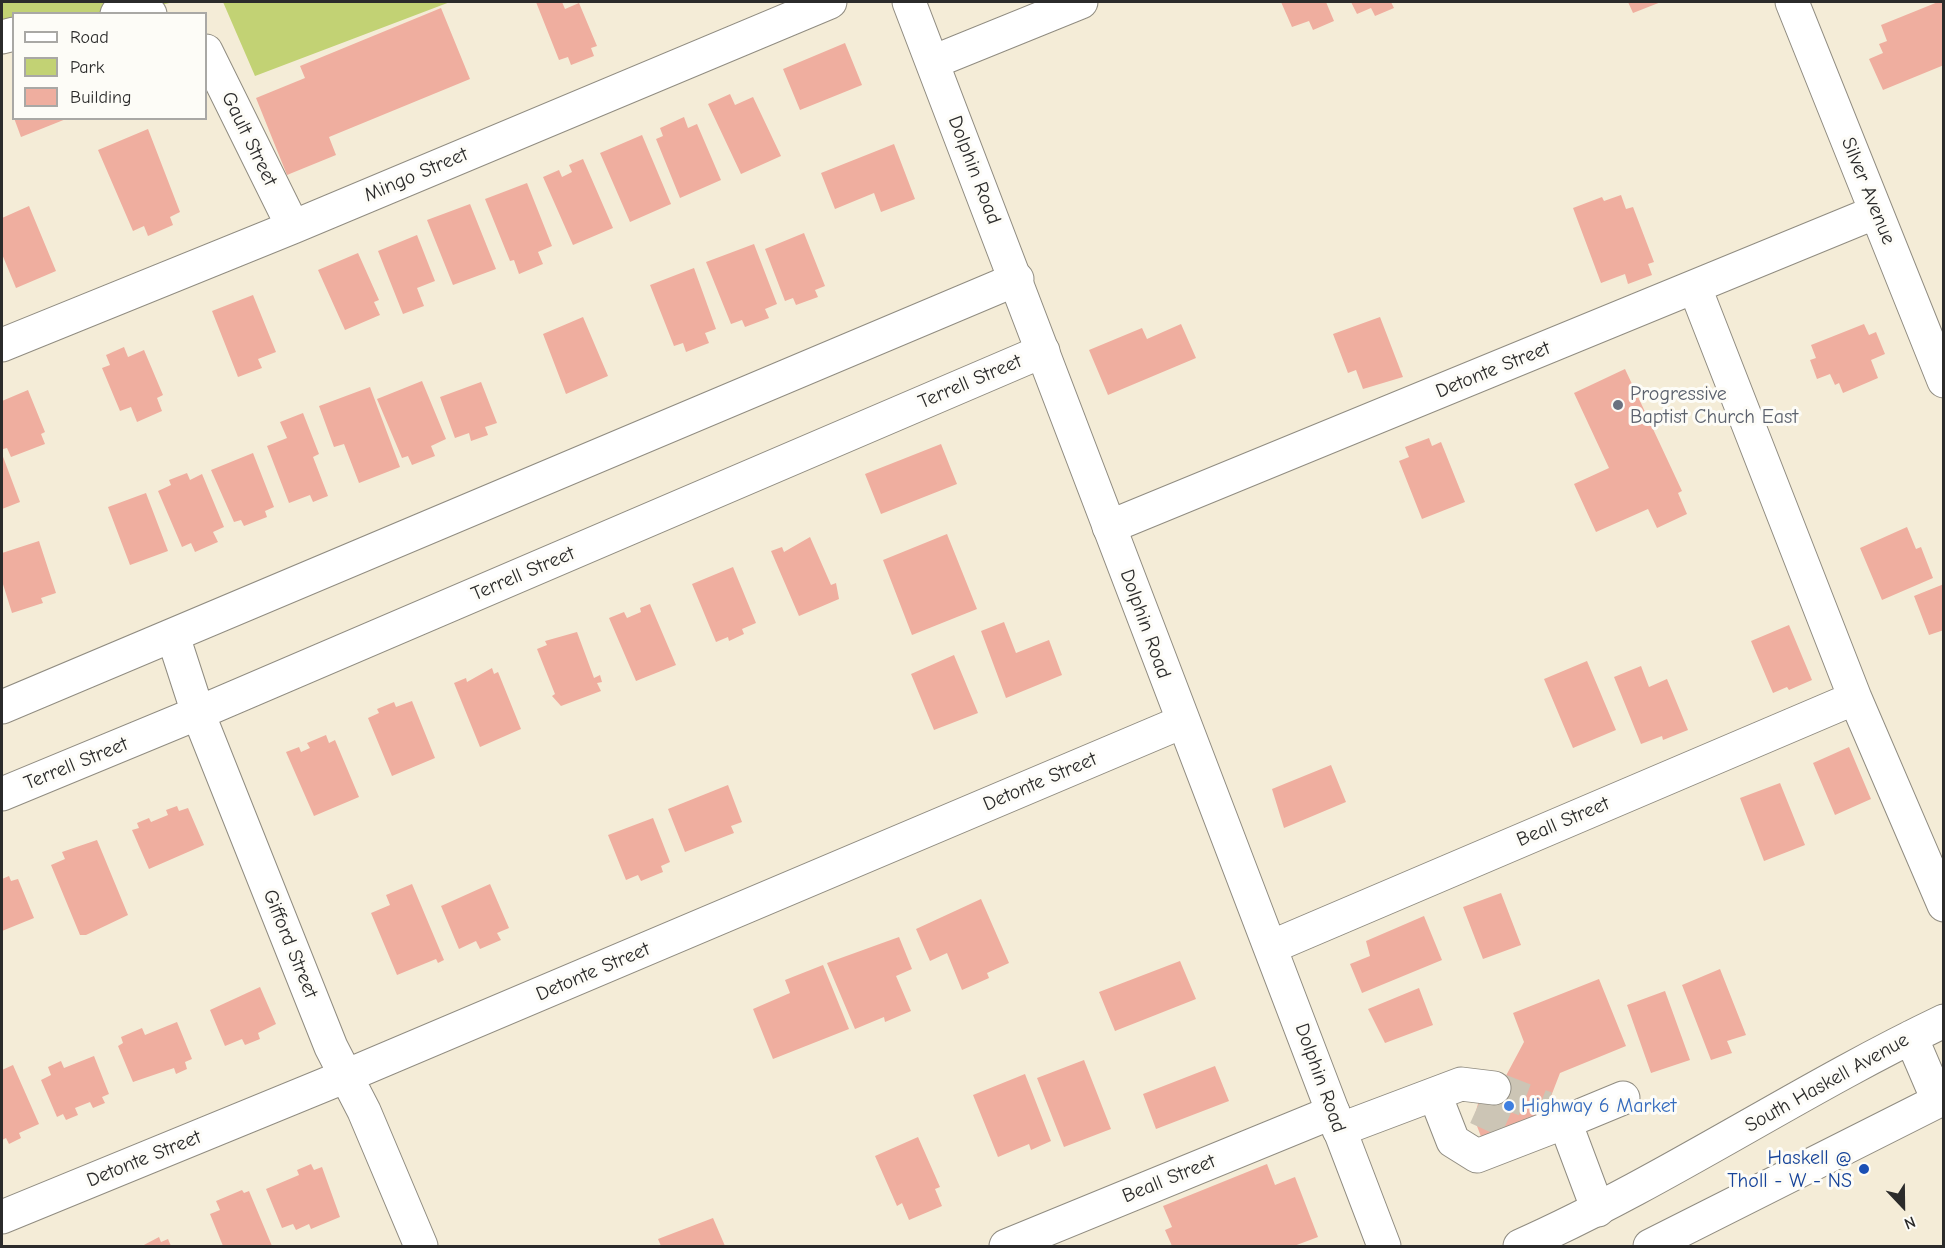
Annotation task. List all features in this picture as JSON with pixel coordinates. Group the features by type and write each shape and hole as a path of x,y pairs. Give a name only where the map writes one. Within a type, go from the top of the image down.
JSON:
{"street":[{"name":"Mingo Street","path":"2,345 293,227 830,2"},
{"name":"Dolphin Road","path":"909,2 1017,279 1182,722 1271,947 1384,1246"},
{"path":"933,62 1081,2"},
{"name":"Silver Avenue","path":"1792,2 1944,381"},
{"path":"125,12 138,9 145,12"},
{"name":"Gault Street","path":"207,53 293,227"},
{"name":"Detonte Street","path":"1109,527 1876,212"},
{"path":"2,707 1017,279"},
{"path":"1695,288 1855,698 1944,905"},
{"name":"Terrell Street","path":"2,794 198,713 1043,351"},
{"name":"Gifford Street","path":"173,636 198,713 331,1047 364,1111 421,1246"},
{"name":"Beall Street","path":"1271,947 1855,698"},
{"name":"Detonte Street","path":"2,1217 346,1076 1182,722"},
{"name":"South Haskell Avenue","path":"1520,1246 1598,1210 1868,1058 1944,1021"},
{"path":"1650,1246 1942,1104 1911,1037"},
{"name":"Beall Street","path":"1006,1246 1336,1121 1438,1100 1461,1084 1485,1098"},
{"path":"1438,1100 1453,1141 1477,1156 1542,1123 1623,1098"},
{"path":"1542,1123 1598,1210"}],"green space":[{"path":"2,2 174,2 129,12 12,12 12,40 2,42"},
{"path":"223,2 450,2 255,76"}],"building":[{"path":"536,2 562,2 565,9 579,3 597,46 591,48 594,56 571,65 568,57 559,60"},
{"path":"1281,2 1326,2 1334,21 1313,30 1309,21 1292,27"},
{"path":"1351,2 1391,2 1394,8 1375,16 1371,8 1357,14"},
{"path":"1628,2 1661,2 1633,13"},
{"path":"1938,2 1944,2 1944,65 1883,90 1869,59 1883,53 1879,44 1887,41 1881,25"},
{"path":"441,8 470,79 329,137 336,155 287,175 256,98 305,78 300,66"},
{"path":"845,43 862,85 800,110 783,69"},
{"path":"730,94 735,105 753,97 781,156 741,174 708,104"},
{"path":"684,117 688,128 697,124 721,180 680,198 656,139 663,136 660,128"},
{"path":"15,120 64,120 21,137"},
{"path":"148,129 180,212 170,217 173,225 148,236 144,226 133,231 98,150"},
{"path":"642,135 671,204 630,222 600,153"},
{"path":"894,144 915,199 881,212 874,193 835,209 821,173"},
{"path":"583,159 613,228 573,245 543,177 559,170 562,177 572,172 569,165"},
{"path":"527,183 552,246 538,252 543,264 519,274 514,260 510,261 485,199"},
{"path":"1621,195 1626,209 1633,207 1654,262 1648,264 1652,275 1628,284 1625,274 1601,283 1573,208 1602,197 1604,201"},
{"path":"470,204 496,269 453,285 427,220"},
{"path":"29,206 56,271 16,288 2,254 2,218"},
{"path":"804,233 825,286 815,290 818,297 796,305 793,298 785,301 765,249"},
{"path":"417,235 435,281 417,288 424,306 403,314 378,251"},
{"path":"754,244 777,304 765,309 769,318 745,327 742,320 731,324 706,262"},
{"path":"358,253 379,300 374,302 380,315 345,330 318,270"},
{"path":"694,268 716,329 705,333 709,343 686,352 683,343 674,346 650,285"},
{"path":"253,295 276,352 258,359 262,368 238,377 212,311"},
{"path":"583,317 608,376 566,394 543,334"},
{"path":"1380,317 1403,377 1363,389 1356,370 1348,373 1333,334"},
{"path":"1181,324 1196,358 1108,395 1089,350 1142,328 1147,339"},
{"path":"1864,324 1869,335 1876,332 1885,354 1871,360 1878,378 1843,393 1839,383 1835,385 1830,374 1817,379 1810,360 1816,358 1811,345"},
{"path":"124,347 128,357 144,350 163,395 157,398 162,411 137,422 131,407 120,411 102,368 110,365 106,355"},
{"path":"1625,369 1682,491 1678,493 1687,514 1657,528 1648,509 1596,532 1574,484 1609,468 1574,393"},
{"path":"422,381 446,439 431,446 435,456 412,465 408,456 402,458 377,399"},
{"path":"481,382 497,423 485,427 488,435 471,441 469,433 455,438 440,397"},
{"path":"370,387 400,467 359,483 344,444 334,447 319,406"},
{"path":"28,390 45,432 41,434 45,444 11,457 7,448 3,449 2,445 2,401"},
{"path":"303,413 319,454 313,457 328,496 313,502 310,495 289,503 267,446 287,438 280,422"},
{"path":"1429,438 1432,446 1441,442 1465,502 1422,519 1399,461 1409,457 1405,447"},
{"path":"941,444 957,484 881,514 865,474"},
{"path":"253,453 274,507 265,511 267,517 244,526 241,520 234,522 211,470"},
{"path":"2,454 20,502 2,509"},
{"path":"187,473 190,480 202,474 224,527 213,532 218,542 195,552 191,543 182,547 158,491 171,485 169,480"},
{"path":"146,493 168,551 130,565 108,507"},
{"path":"1907,527 1916,549 1921,547 1933,578 1882,600 1860,548"},
{"path":"947,534 977,609 912,635 883,560"},
{"path":"810,537 831,585 836,583 839,599 799,616 771,551 782,547 784,552"},
{"path":"39,541 56,593 41,598 43,603 12,613 2,581 2,553"},
{"path":"733,567 756,623 742,629 744,634 729,641 728,637 716,642 692,584"},
{"path":"1944,584 1944,630 1929,635 1914,596"},
{"path":"650,604 676,665 636,681 609,618 624,612 627,618 641,612 640,608"},
{"path":"1004,622 1016,653 1049,640 1062,675 1006,698 981,631"},
{"path":"1789,625 1812,680 1789,690 1787,687 1773,693 1751,641"},
{"path":"577,632 594,678 600,675 602,682 597,683 601,691 561,706 552,696 555,694 537,649 547,645 545,641"},
{"path":"954,655 978,713 934,730 911,674"},
{"path":"1587,661 1616,730 1573,748 1544,679"},
{"path":"1641,666 1649,687 1667,679 1688,730 1663,740 1662,736 1641,744 1614,677"},
{"path":"492,668 494,674 498,672 521,729 480,747 454,683 466,678 467,682"},
{"path":"412,701 435,758 392,776 368,718 379,713 377,709 394,702 396,707"},
{"path":"326,735 329,743 335,740 359,797 314,816 286,752 299,747 301,752 310,748 307,743"},
{"path":"1849,747 1871,799 1835,815 1813,763"},
{"path":"1331,765 1346,802 1284,828 1272,789"},
{"path":"1780,783 1805,845 1764,861 1740,798"},
{"path":"728,785 742,822 731,826 734,833 685,852 668,809"},
{"path":"177,806 179,811 188,808 204,845 149,869 132,830 139,828 137,823 149,818 151,822 168,815 166,810"},
{"path":"653,818 670,862 661,866 663,872 641,881 638,875 626,880 608,835"},
{"path":"97,840 128,915 86,935 80,935 51,865 65,859 62,852"},
{"path":"9,876 11,881 18,879 34,918 2,931 2,879"},
{"path":"412,884 444,960 438,963 436,959 397,975 371,913 390,905 386,895"},
{"path":"490,884 509,928 497,933 501,940 480,949 476,941 459,949 441,906"},
{"path":"1501,893 1521,945 1483,959 1463,907"},
{"path":"981,899 1009,963 987,973 989,978 962,990 947,953 930,961 916,929"},
{"path":"1424,916 1442,960 1362,993 1350,964 1370,956 1366,941"},
{"path":"899,937 912,969 896,976 911,1011 885,1022 884,1017 855,1029 827,963"},
{"path":"1180,961 1196,999 1115,1031 1099,992"},
{"path":"823,965 849,1029 773,1059 753,1009 790,993 785,980"},
{"path":"1720,969 1746,1035 1727,1041 1732,1053 1711,1060 1682,985"},
{"path":"1599,979 1626,1046 1560,1073 1543,1117 1483,1142 1474,1118 1481,1093 1501,1085 1524,1042 1513,1013"},
{"path":"260,987 276,1024 258,1033 260,1039 245,1045 242,1039 225,1046 210,1010"},
{"path":"1419,988 1433,1025 1385,1043 1368,1009"},
{"path":"1665,991 1690,1060 1651,1073 1627,1005"},
{"path":"177,1022 192,1059 185,1062 187,1069 176,1074 174,1068 133,1082 118,1046 123,1043 121,1037 142,1028 145,1035"},
{"path":"94,1056 109,1094 102,1097 105,1103 93,1108 90,1102 75,1108 78,1115 66,1120 63,1114 57,1117 41,1080 51,1075 48,1067 61,1061 64,1068"},
{"path":"1084,1060 1111,1129 1064,1147 1037,1078"},
{"path":"13,1065 39,1124 19,1133 21,1138 9,1144 6,1138 2,1140 2,1070"},
{"path":"1215,1066 1229,1101 1156,1129 1143,1094"},
{"path":"1025,1074 1051,1141 1031,1150 1029,1144 998,1157 973,1095"},
{"path":"918,1137 940,1187 935,1189 942,1206 909,1220 902,1203 897,1206 875,1156"},
{"path":"311,1164 314,1170 322,1167 340,1217 311,1229 309,1224 296,1230 293,1224 282,1228 266,1189 299,1175 297,1170"},
{"path":"1267,1164 1275,1185 1295,1177 1318,1237 1294,1246 1172,1246 1165,1230 1172,1227 1163,1206"},
{"path":"242,1190 244,1193 249,1191 272,1246 223,1246 210,1214 220,1210 216,1201"},
{"path":"713,1218 725,1246 661,1246 658,1239"},
{"path":"159,1237 161,1242 168,1239 171,1246 142,1246"}],"tunnel":[{"path":"1494,1088 1546,1108"},
{"path":"1477,1108 1519,1127"}],"place":[{"name":"Progressive Baptist Church East","path":"1618,405"},
{"name":"Highway 6 Market","path":"1509,1106"},
{"name":"Haskell @ Tholl - W - NS","path":"1864,1169"}]}
